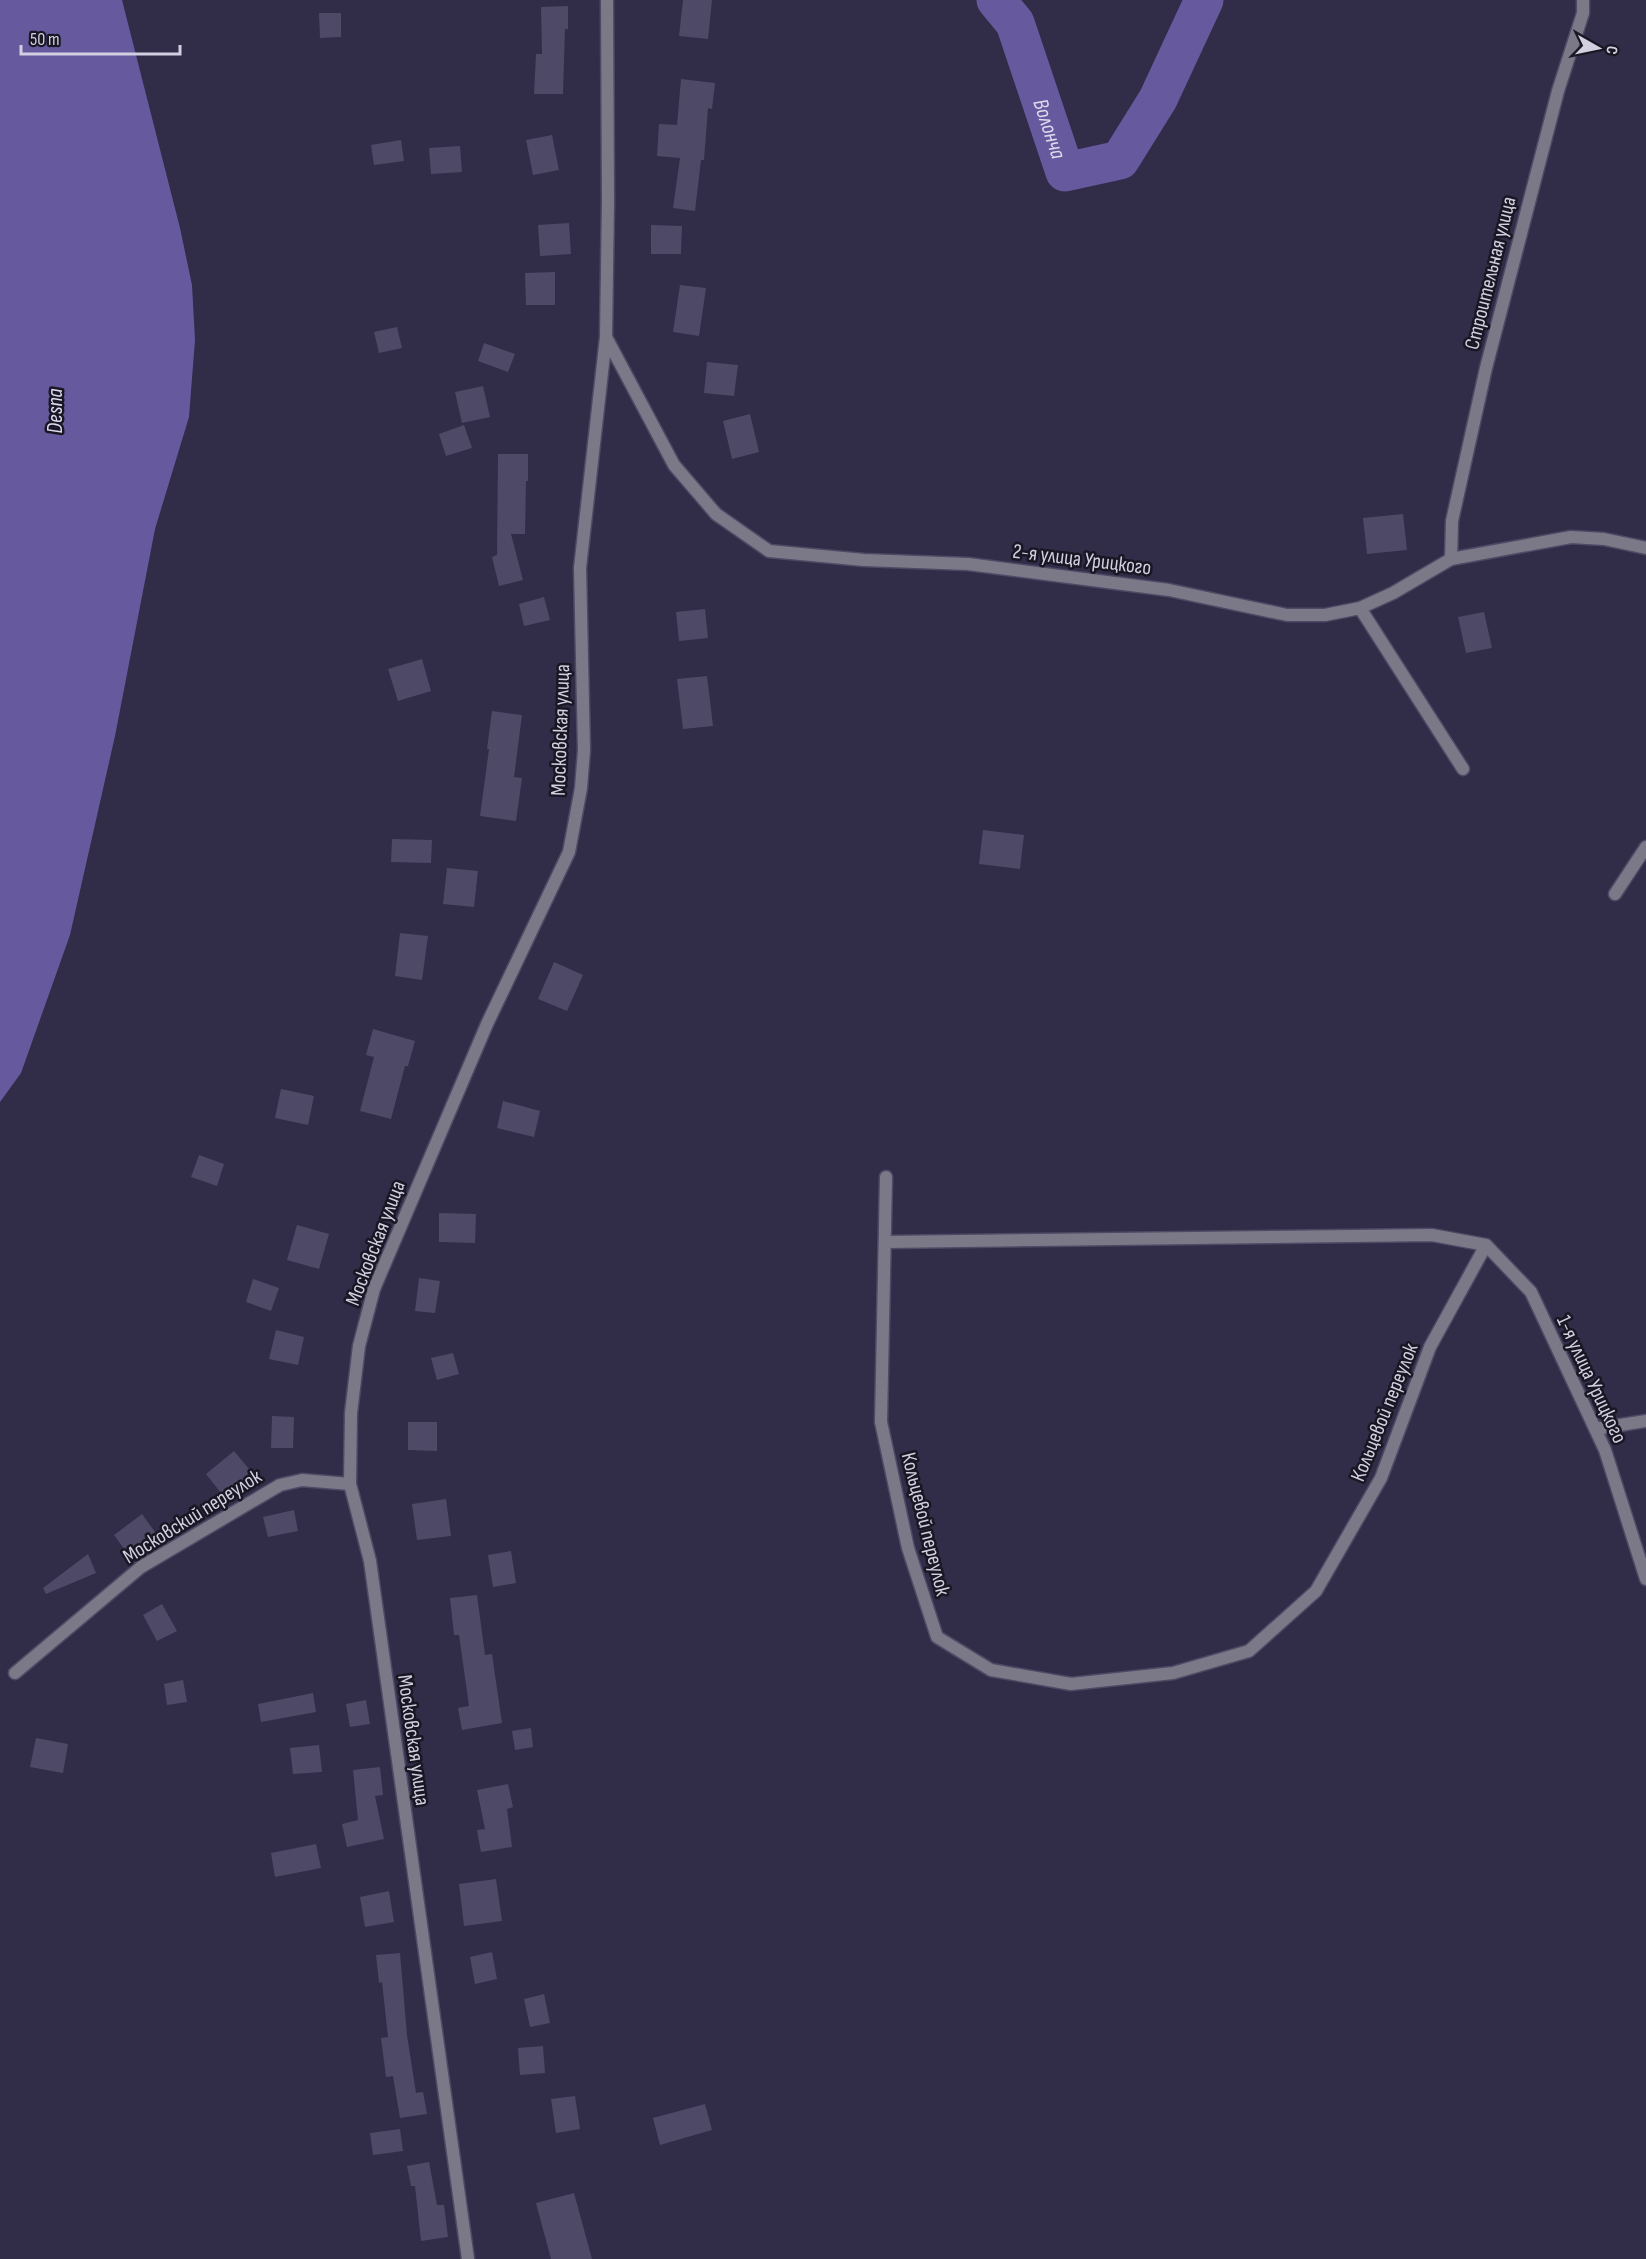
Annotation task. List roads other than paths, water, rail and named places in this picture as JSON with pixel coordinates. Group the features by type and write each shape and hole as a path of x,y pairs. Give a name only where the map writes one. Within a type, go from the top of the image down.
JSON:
{"street":[{"name":"Московская улица","path":"468,2259 370,1561 350,1484 351,1413 359,1346 374,1289 487,1024 569,852 581,788 584,750 580,568 606,337 607,0"},
{"name":"Строительная улица","path":"1451,559 1452,521 1486,368 1558,91 1580,23 1583,0"},
{"name":"2-я улица Урицкого","path":"606,337 674,465 717,514 769,551 864,560 979,565 1169,590 1287,615 1325,615 1360,608 1393,593 1451,559 1571,537 1604,539 1646,548"},
{"path":"1360,608 1463,769"},
{"path":"1615,894 1646,847"},
{"name":"Кольцевой переулок","path":"886,1177 881,1422 908,1548 937,1637 991,1670 1071,1684 1173,1673 1249,1651 1316,1590 1381,1478 1430,1347 1486,1245"},
{"path":"885,1242 1432,1235 1486,1245"},
{"name":"1-я улица Урицкого","path":"1486,1245 1531,1292 1605,1450 1646,1579"},
{"path":"1595,1429 1646,1421"},
{"name":"Московский переулок","path":"15,1672 141,1567 280,1485 302,1480 350,1484"}],"water":[{"name":"Desna","path":"0,0 122,0 180,228 192,285 195,340 189,417 155,529 115,736 70,935 21,1073 0,1102"}],"waterway":[{"name":"Волонча","path":"996,0 1015,23 1065,172 1120,160 1158,99 1204,0"}]}
